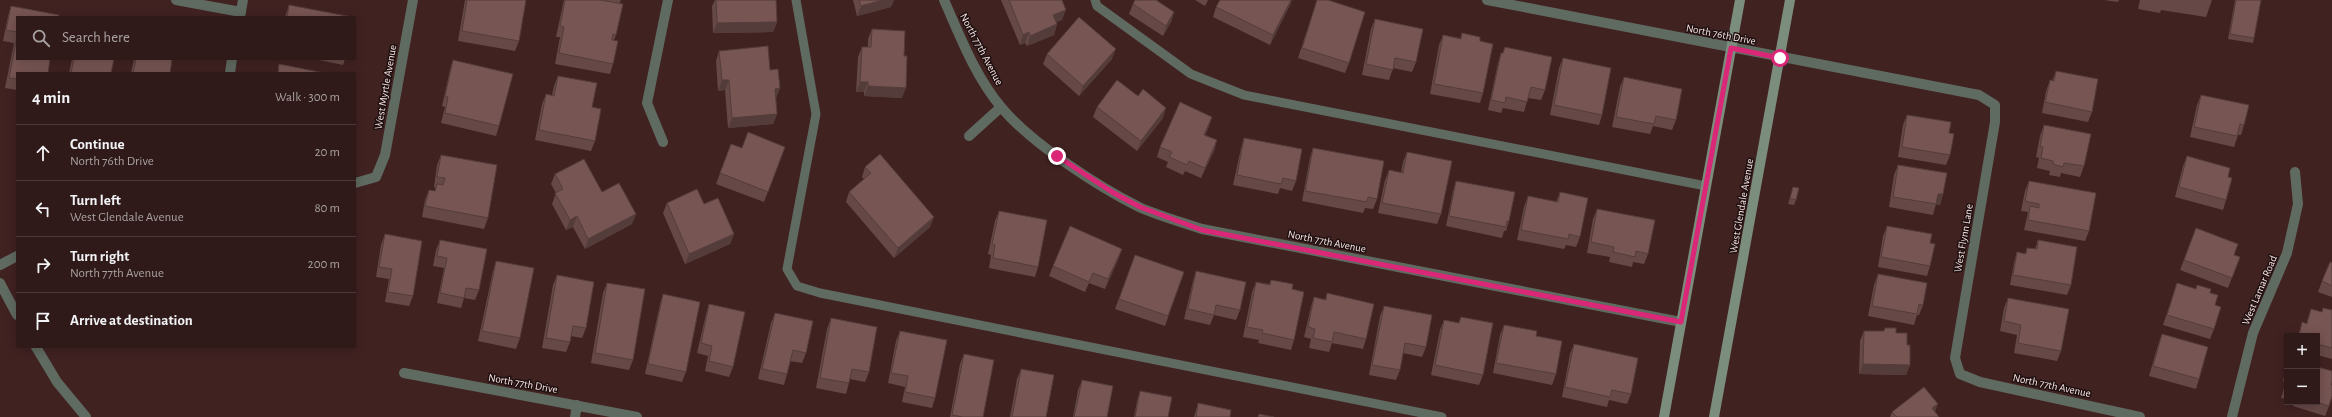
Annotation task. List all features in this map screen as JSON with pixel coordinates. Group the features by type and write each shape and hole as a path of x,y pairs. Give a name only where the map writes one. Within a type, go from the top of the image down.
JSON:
{"main road":[{"path":"1664,417 1740,0"},
{"name":"West Glendale Avenue","path":"1714,417 1790,0"}],"street":[{"path":"176,0 240,14 243,0"},
{"name":"West Myrtle Avenue","path":"356,182 376,177 385,154 413,0"},
{"path":"663,142 647,103 668,0"},
{"name":"North 77th Avenue","path":"944,0 966,50 1001,107 1057,156 1112,192 1140,207 1202,230 1681,322"},
{"name":"North 76th Drive","path":"1487,0 1780,58 1979,95 1995,105"},
{"path":"230,72 232,60"},
{"name":"West Flynn Lane","path":"1960,374 1955,358 1994,122 1995,105"},
{"path":"970,136 1001,107"},
{"name":"West Lamar Road","path":"2232,417 2253,333 2287,252 2298,204 2295,172"},
{"path":"0,265 16,257"},
{"path":"0,283 16,313"},
{"path":"37,348 57,382 86,417"},
{"name":"North 77th Drive","path":"404,373 637,417"},
{"name":"North 77th Avenue","path":"1960,374 1980,382 2140,417"},
{"path":"575,417 577,405"}],"lane":[{"path":"796,0 816,114 787,268 797,286 820,293 1442,417"},
{"path":"1095,0 1097,6 1191,74 1244,95 1706,186"}],"building":[{"path":"467,0 526,0 519,41 462,31"},
{"path":"565,0 600,0 623,4 616,35 613,34 612,40 618,41 613,64 559,53 564,27 560,26"},
{"path":"716,0 776,0 777,22 717,23"},
{"path":"859,0 883,0 861,6"},
{"path":"1009,0 1062,0 1066,10 1053,15 1057,24 1030,36 1029,32 1023,35"},
{"path":"1135,0 1156,0 1174,12 1166,26 1133,4"},
{"path":"1220,0 1291,0 1273,35 1216,7"},
{"path":"1317,0 1328,0 1365,12 1349,63 1302,48"},
{"path":"2236,0 2261,0 2254,38 2230,34"},
{"path":"289,5 347,16 287,16"},
{"path":"11,6 59,15 16,16 16,32 6,30"},
{"path":"1079,17 1116,49 1083,86 1047,54"},
{"path":"1375,19 1423,29 1416,62 1395,58 1393,70 1366,64"},
{"path":"872,29 905,31 904,56 907,56 906,88 868,86 868,82 860,82 862,47 871,47"},
{"path":"1462,33 1480,37 1480,41 1493,44 1483,93 1434,84 1443,35 1461,39"},
{"path":"16,41 16,60 50,60 48,72 16,72 16,79 9,78"},
{"path":"768,46 770,70 778,69 780,88 775,89 777,114 732,118 729,80 722,80 719,51"},
{"path":"1505,47 1552,57 1545,90 1531,87 1527,102 1506,97 1505,103 1491,100 1501,53 1503,53"},
{"path":"1563,58 1611,68 1602,115 1554,105"},
{"path":"74,60 114,60 111,72 71,72"},
{"path":"136,60 172,60 170,72 133,72"},
{"path":"453,60 513,74 499,126 445,113 448,97 445,96"},
{"path":"279,64 319,72 278,72"},
{"path":"2056,71 2098,79 2092,112 2045,102 2050,80 2054,81"},
{"path":"558,76 597,83 592,107 601,109 595,141 539,130 546,94 554,96"},
{"path":"1624,77 1682,89 1676,120 1656,116 1654,124 1616,117"},
{"path":"1117,80 1138,96 1143,89 1166,108 1141,141 1097,107"},
{"path":"2201,95 2249,105 2244,125 2240,124 2237,136 2194,127"},
{"path":"1180,102 1212,117 1204,135 1217,140 1205,168 1189,161 1187,165 1169,157 1172,152 1160,147"},
{"path":"1907,115 1951,122 1949,133 1954,134 1950,155 1902,147"},
{"path":"2044,125 2091,134 2084,166 2064,163 2063,167 2053,164 2053,161 2041,158 2043,147 2040,147"},
{"path":"748,132 785,147 768,192 720,173 731,144 742,148"},
{"path":"1244,138 1302,149 1296,181 1283,178 1281,184 1237,175"},
{"path":"1313,148 1384,161 1377,199 1368,197 1367,202 1305,191"},
{"path":"1407,152 1452,161 1441,214 1382,203 1389,170 1403,173"},
{"path":"880,154 934,217 898,248 849,192 871,173 865,167"},
{"path":"441,155 497,165 488,218 425,206 429,190 435,191 437,184 443,185 445,178 437,177"},
{"path":"2187,156 2230,168 2228,177 2232,178 2226,200 2179,187"},
{"path":"584,159 602,192 619,183 636,214 588,239 577,216 570,220 555,193 563,189 555,174"},
{"path":"1898,165 1947,173 1943,194 1938,194 1936,204 1893,197"},
{"path":"1456,181 1515,192 1509,221 1507,221 1506,227 1449,216"},
{"path":"2029,181 2096,193 2089,231 2028,220 2030,206 2039,208 2039,204 2025,201"},
{"path":"1793,187 1799,188 1796,200 1790,198"},
{"path":"697,189 704,204 718,198 734,234 689,254 667,203"},
{"path":"1560,192 1588,198 1580,237 1569,234 1568,239 1521,230 1528,196 1558,202"},
{"path":"1597,209 1655,220 1648,254 1636,251 1635,257 1613,252 1614,247 1591,242"},
{"path":"999,211 1047,220 1038,267 993,258 995,245 992,244"},
{"path":"1070,226 1122,249 1108,279 1093,273 1089,282 1053,266"},
{"path":"1887,226 1932,234 1930,243 1935,244 1930,266 1881,257"},
{"path":"2196,228 2238,244 2234,255 2240,257 2232,278 2184,260"},
{"path":"385,234 422,241 413,296 388,292 392,269 379,267"},
{"path":"440,240 487,249 479,290 466,288 464,298 440,293 447,258 437,256"},
{"path":"2038,240 2077,247 2071,285 2013,275 2017,252 2026,254 2027,248 2037,249"},
{"path":"1135,255 1184,272 1168,316 1119,299"},
{"path":"496,261 534,268 520,338 482,331"},
{"path":"2330,262 2332,263 2332,286 2322,281"},
{"path":"1196,271 1246,282 1240,310 1216,305 1214,315 1188,309"},
{"path":"1878,274 1927,283 1923,305 1919,304 1917,314 1872,306"},
{"path":"557,275 594,282 586,328 573,326 570,342 546,338"},
{"path":"1271,280 1293,284 1292,289 1304,292 1294,340 1262,333 1263,330 1247,327 1256,282 1270,285"},
{"path":"607,283 645,289 633,360 595,353"},
{"path":"2177,283 2196,289 2197,285 2211,289 2210,293 2218,295 2215,305 2221,307 2214,329 2167,315"},
{"path":"1327,293 1374,304 1366,339 1334,332 1332,342 1313,338 1315,329 1308,327 1314,297 1326,300"},
{"path":"663,294 700,302 686,372 648,364"},
{"path":"2008,298 2069,309 2061,351 2018,343 2021,325 2004,321"},
{"path":"709,304 745,312 733,367 709,361 712,346 701,343"},
{"path":"1384,306 1432,315 1426,347 1405,343 1400,370 1372,365"},
{"path":"2323,308 2332,310 2332,348 2320,345 2320,333 2300,333 2302,322 2307,324 2311,309 2322,312"},
{"path":"775,313 813,321 806,353 793,350 787,374 762,369"},
{"path":"1461,317 1493,323 1483,375 1435,365 1444,320 1459,323"},
{"path":"831,318 877,327 869,372 852,369 849,383 820,378"},
{"path":"1504,325 1537,331 1536,336 1562,341 1556,374 1496,363"},
{"path":"1885,328 1896,328 1896,333 1907,333 1907,345 1910,345 1910,365 1863,364 1864,331 1884,331"},
{"path":"900,331 947,340 935,398 905,392 908,376 891,373"},
{"path":"2162,334 2208,347 2199,379 2153,366"},
{"path":"1574,344 1638,358 1631,394 1612,390 1610,397 1565,387"},
{"path":"964,354 994,360 983,417 963,417 952,415"},
{"path":"2320,368 2332,371 2332,396 2329,406 2320,403"},
{"path":"1021,369 1054,375 1046,417 1012,417"},
{"path":"1082,380 1113,386 1107,417 1074,417"},
{"path":"1924,387 1938,404 1932,408 1939,417 1897,417 1892,412"},
{"path":"1140,391 1172,397 1168,417 1135,417"},
{"path":"1198,403 1231,410 1230,417 1196,417"},
{"path":"1259,414 1274,417 1258,417"}],"route":[{"path":"1057,156 1112,192 1140,207 1202,230 1681,322 1731,48 1780,58"}]}
